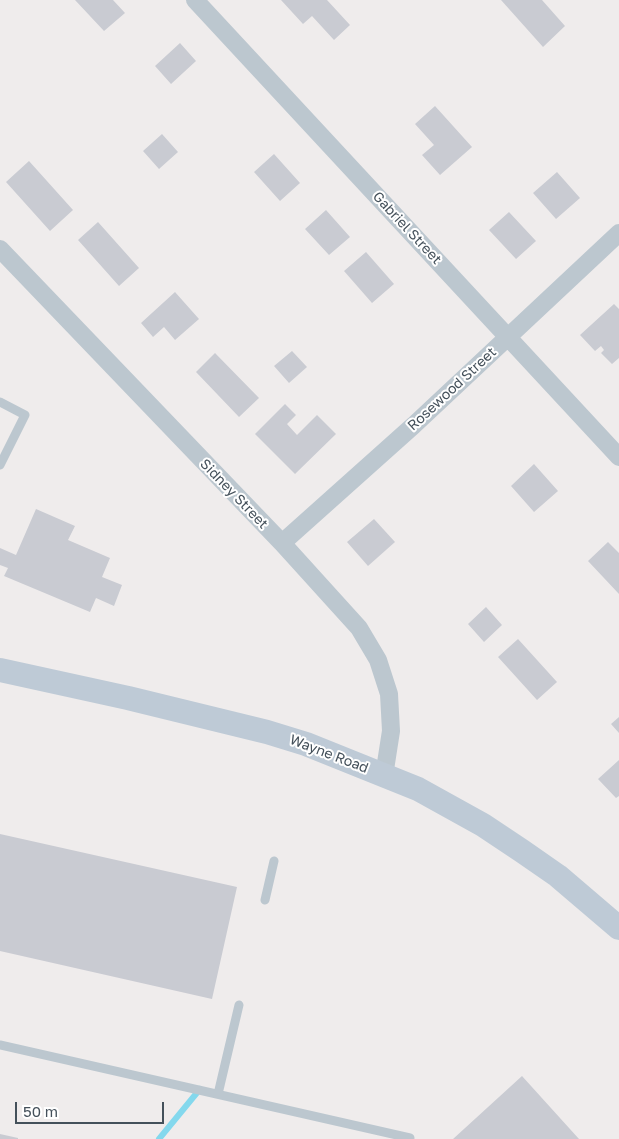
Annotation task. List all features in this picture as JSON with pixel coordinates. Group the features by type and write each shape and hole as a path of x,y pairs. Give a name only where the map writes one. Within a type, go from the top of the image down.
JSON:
{"main road":[{"name":"Wayne Road","path":"0,670 128,698 267,732 306,744 418,789 483,825 558,876 619,928"}],"street":[{"name":"Gabriel Street","path":"195,0 619,458"},
{"name":"Rosewood Street","path":"282,543 414,425 619,232"},
{"name":"Sidney Street","path":"0,249 282,543 359,628 385,676 391,712 384,776"}],"lane":[{"path":"0,402 25,415 0,465"},
{"path":"265,900 274,861"},
{"path":"218,1094 239,1005"},
{"path":"0,1045 410,1138"}],"building":[{"path":"75,0 113,0 125,13 104,31"},
{"path":"281,0 327,0 350,25 334,40 312,16 303,24"},
{"path":"501,0 542,0 565,26 543,47"},
{"path":"180,43 196,61 171,84 155,66"},
{"path":"435,106 472,147 440,175 422,155 434,145 415,124"},
{"path":"162,134 178,152 159,169 143,151"},
{"path":"274,154 300,183 280,201 254,172"},
{"path":"29,161 73,210 50,231 6,182"},
{"path":"557,172 580,198 556,219 533,193"},
{"path":"326,210 350,237 329,255 305,229"},
{"path":"509,212 536,241 516,259 489,230"},
{"path":"98,222 139,268 119,286 78,240"},
{"path":"366,252 394,284 372,303 344,271"},
{"path":"175,292 199,319 175,340 164,327 153,337 141,323"},
{"path":"614,304 619,309 619,358 612,364 601,353 604,350 601,346 595,351 580,335"},
{"path":"292,351 307,367 289,383 274,366"},
{"path":"215,353 259,398 239,417 196,372"},
{"path":"285,404 296,415 287,424 297,435 317,415 336,434 295,474 255,434"},
{"path":"534,464 558,491 534,512 511,486"},
{"path":"36,509 75,526 68,540 110,558 102,577 122,585 114,606 96,598 90,612 4,576 8,568 0,565 0,548 16,555"},
{"path":"374,519 395,542 368,566 347,542"},
{"path":"608,542 619,553 619,594 588,561"},
{"path":"486,607 502,625 484,642 468,624"},
{"path":"518,639 557,682 537,700 498,657"},
{"path":"619,717 619,733 611,724"},
{"path":"619,760 619,796 616,798 598,779"},
{"path":"0,834 237,887 212,999 0,951"},
{"path":"522,1076 579,1139 453,1139"},
{"path":"0,1134 18,1138 18,1139 0,1139"}],"waterway":[{"path":"159,1139 200,1089"}]}
